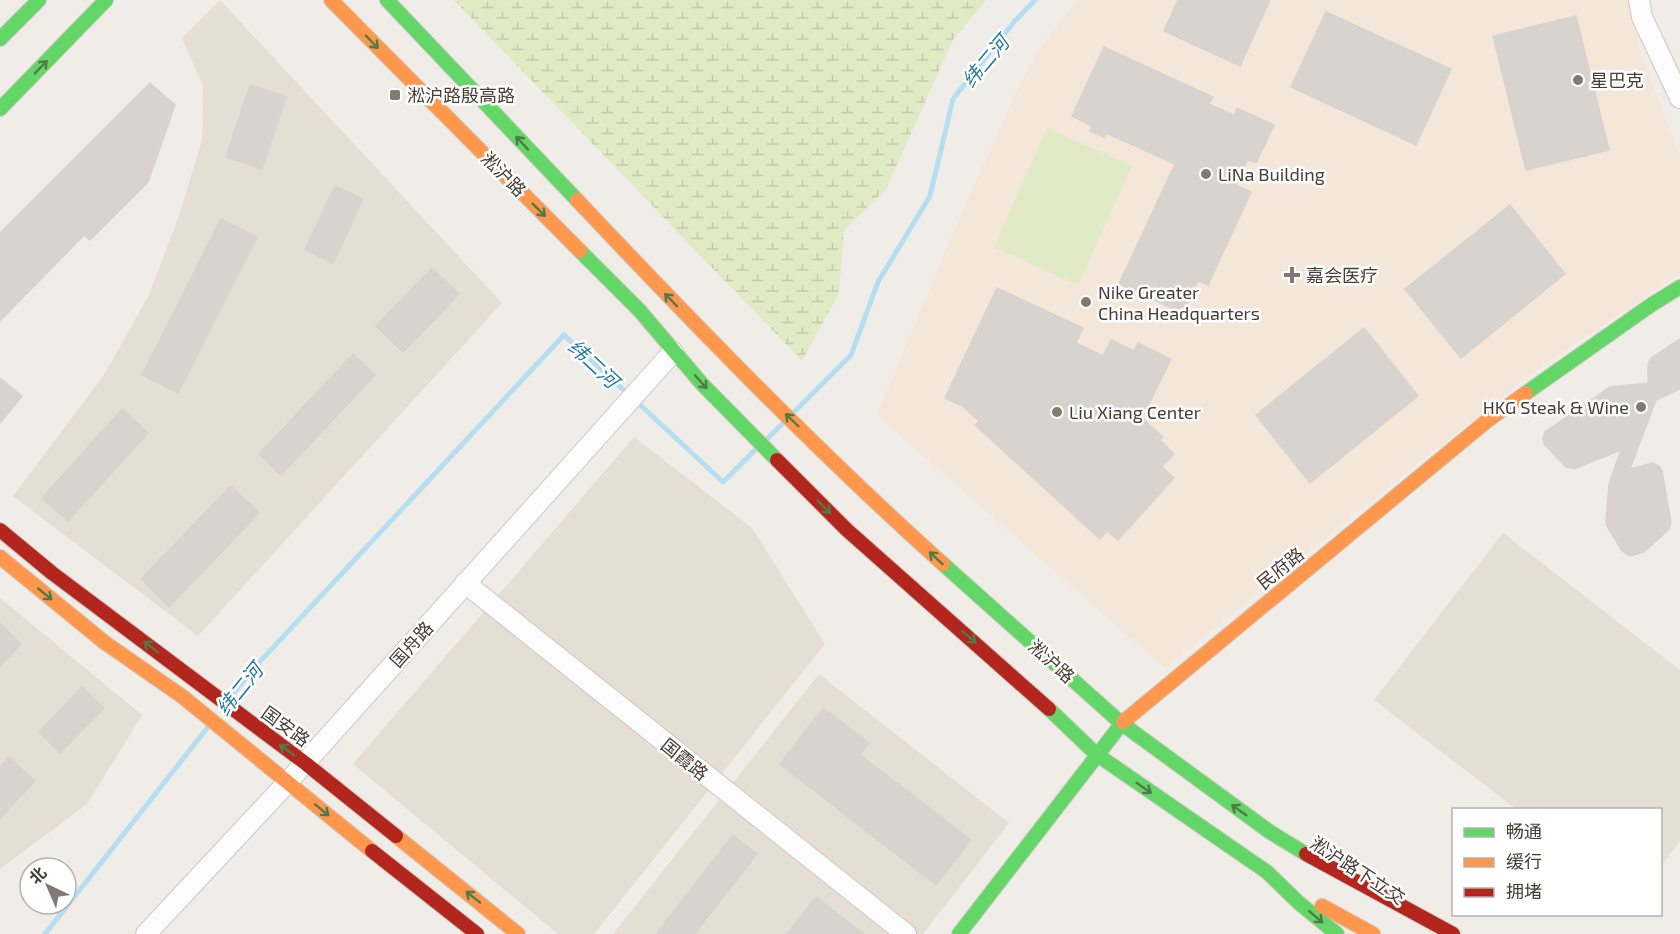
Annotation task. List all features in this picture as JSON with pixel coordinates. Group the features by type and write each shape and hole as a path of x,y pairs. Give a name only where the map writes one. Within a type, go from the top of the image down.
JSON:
{"main road":[{"path":"0,39 39,0"},
{"path":"0,109 106,0"},
{"name":"淞沪路","path":"331,0 640,311 702,384 847,530 1018,680 1096,754 1267,872 1299,903 1337,934"},
{"name":"淞沪路","path":"387,0 698,327 772,400 892,518 1121,723 1270,832 1316,860 1453,934"},
{"name":"民府路","path":"958,934 1121,723 1488,420 1680,287"},
{"name":"国安路","path":"0,530 52,573 305,762 518,934"},
{"path":"0,557 104,642 183,697 245,746 287,783 477,934"},
{"name":"淞沪路下立交","path":"1270,832 1336,881 1428,934"},
{"path":"1267,872 1330,911 1373,934"}],"street":[{"path":"1640,0 1642,16 1680,98"},
{"path":"674,352 698,327"},
{"name":"国舟路","path":"146,934 287,783 674,352"},
{"name":"国霞路","path":"465,583 906,934"}],"shaded area":[{"path":"220,0 502,303 198,636 13,496 104,375 149,295 180,213 202,140 203,86 182,38"},
{"path":"1077,0 1627,0 1642,56 1680,156 1680,274 1550,360 1422,460 1165,668 877,415 954,231 1016,93 1040,48"},
{"path":"634,437 752,528 825,644 594,934 558,934 353,764"},
{"path":"1503,533 1680,670 1680,841 1662,865 1662,808 1515,808 1374,700"},
{"path":"0,598 142,715 87,804 0,869"},
{"path":"819,674 1009,823 923,934 613,934"}],"green space":[{"path":"454,0 986,0 953,40 886,189 844,230 839,293 802,361"},
{"path":"1047,128 1132,166 1078,285 994,247"}],"building":[{"path":"1178,0 1270,0 1240,66 1164,31"},
{"path":"1326,12 1451,69 1416,145 1291,87"},
{"path":"1576,16 1609,150 1526,170 1493,36"},
{"name":"LiNa Building","path":"1104,47 1213,97 1209,104 1234,115 1237,108 1274,125 1256,163 1248,159 1236,185 1251,192 1208,285 1198,280 1183,313 1119,284 1175,164 1106,133 1104,137 1090,131 1092,126 1072,116"},
{"path":"150,83 175,105 148,182 90,240 84,235 0,321 0,233"},
{"path":"250,85 286,97 262,169 226,157"},
{"path":"335,186 363,199 333,263 305,250"},
{"path":"1510,205 1565,274 1461,358 1405,289"},
{"path":"221,219 257,237 178,393 142,375"},
{"path":"432,268 459,294 403,352 376,326"},
{"name":"Liu Xiang Center","path":"997,288 1083,328 1076,343 1103,356 1111,340 1134,351 1138,343 1171,359 1142,418 1163,437 1160,440 1174,454 1162,467 1174,478 1118,540 1107,531 1100,539 975,425 979,421 962,406 945,398"},
{"path":"1364,328 1418,396 1310,483 1256,415"},
{"path":"1680,339 1680,389 1656,400 1630,469 1652,463 1659,466 1662,471 1671,523 1669,529 1644,552 1630,556 1622,551 1607,526 1606,520 1609,484 1621,450 1574,469 1566,467 1544,444 1543,438 1545,432 1610,387 1648,383 1648,364 1651,358"},
{"path":"353,354 375,375 281,475 259,454"},
{"path":"0,378 22,396 0,423"},
{"path":"122,409 148,433 68,521 42,498"},
{"path":"231,486 259,513 169,607 141,579"},
{"path":"0,623 21,644 0,666"},
{"path":"82,687 104,708 60,753 39,732"},
{"path":"823,708 869,743 860,755 971,840 936,885 780,764"},
{"path":"9,757 35,781 0,818 0,767"},
{"path":"733,835 757,854 694,934 656,934"},
{"path":"816,897 864,934 787,934"}],"waterway":[{"name":"纬二河","path":"794,412 851,355 878,282 930,196 953,99 1014,22 1035,0"},
{"name":"纬二河","path":"230,698 253,669 564,335 629,395"},
{"name":"纬二河","path":"636,401 723,482 755,450"},
{"name":"纬二河","path":"766,440 783,423"},
{"name":"纬二河","path":"45,934 208,727"}],"traffic: fast":[{"path":"0,39 39,0"},
{"path":"0,109 106,0"},
{"path":"387,0 577,200"},
{"path":"580,251 640,311 702,384 777,460"},
{"path":"1526,393 1680,287"},
{"path":"943,564 1121,723 1270,832 1306,854"},
{"path":"1049,709 1096,754 1267,872 1299,903 1337,934"},
{"path":"959,934 1123,722"}],"traffic: slow":[{"path":"331,0 580,251"},
{"path":"577,200 756,386 943,564"},
{"path":"1123,722 1488,420 1526,393"},
{"path":"0,557 104,642 183,697 372,851"},
{"path":"396,836 518,934"},
{"path":"1322,906 1373,934"}],"traffic: jam":[{"path":"777,460 847,530 1049,709"},
{"path":"0,530 52,573 305,763 396,836"},
{"path":"372,851 477,934"},
{"path":"1306,854 1453,934"}],"place":[{"name":"星巴克","path":"1578,80"},
{"name":"淞沪路殷高路","path":"395,95"},
{"name":"LiNa Building","path":"1206,174"},
{"name":"嘉会医疗","path":"1292,275"},
{"name":"Nike Greater China Headquarters","path":"1086,302"},
{"name":"HKG Steak & Wine","path":"1641,407"},
{"name":"Liu Xiang Center","path":"1057,412"}]}
